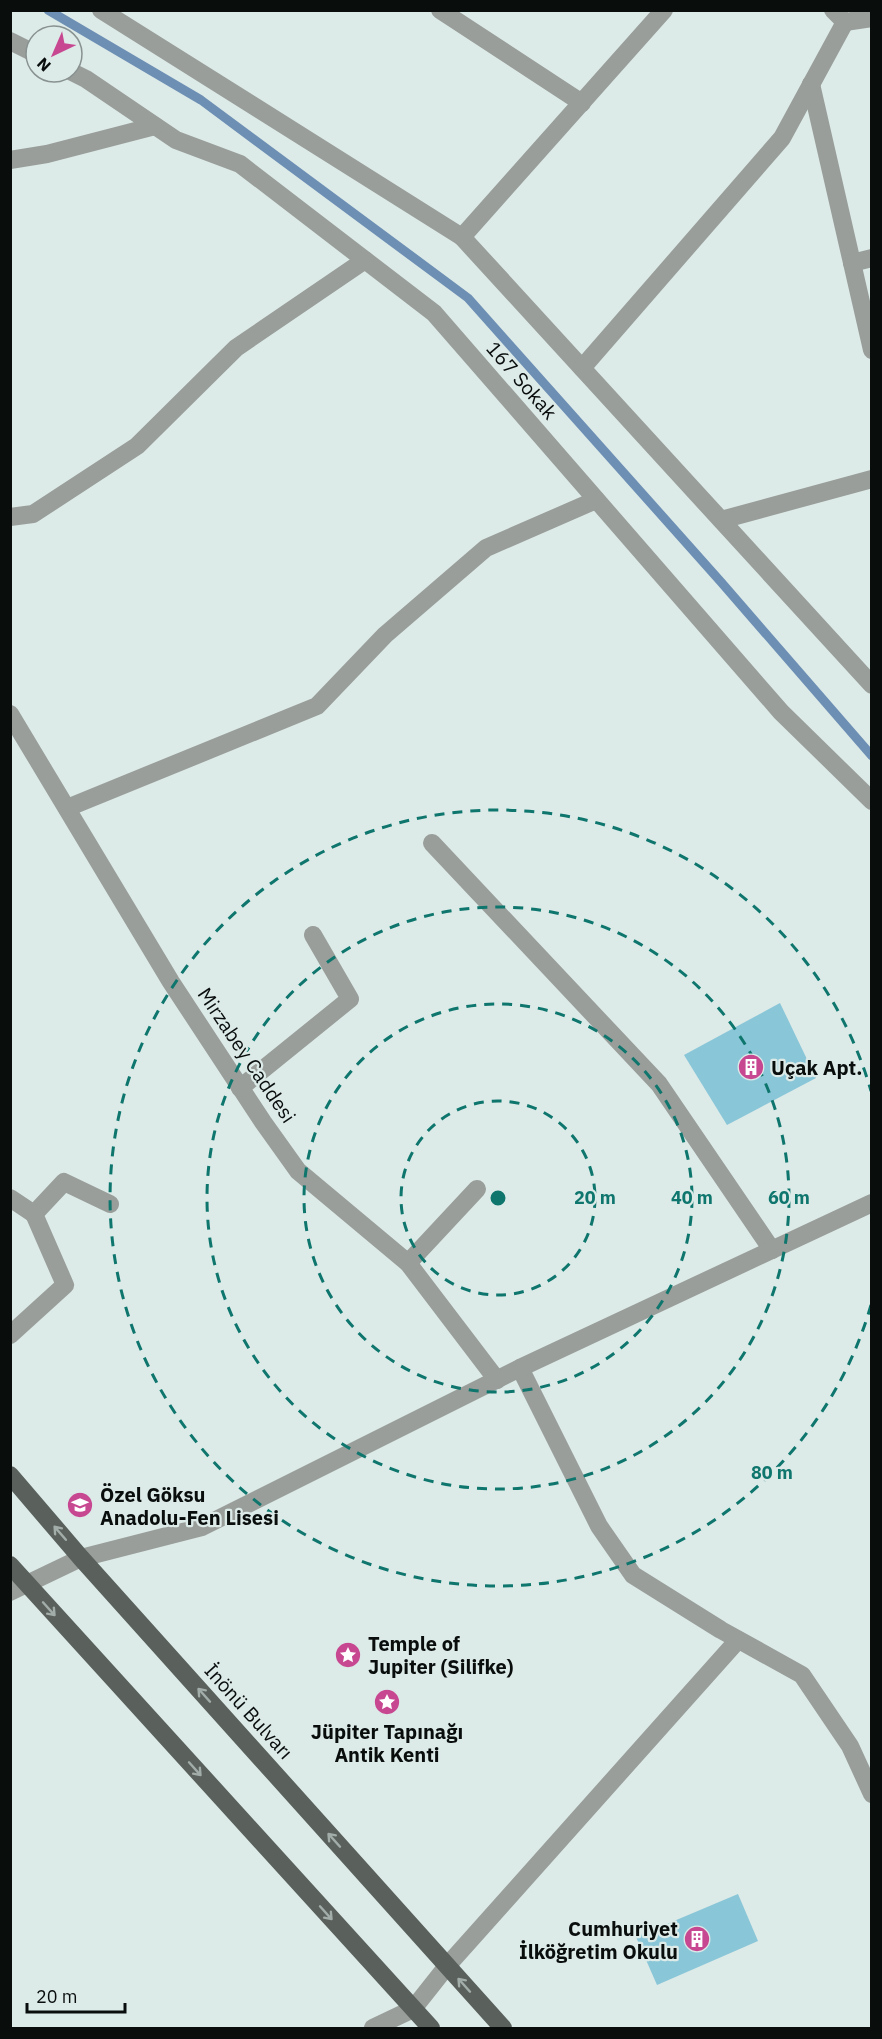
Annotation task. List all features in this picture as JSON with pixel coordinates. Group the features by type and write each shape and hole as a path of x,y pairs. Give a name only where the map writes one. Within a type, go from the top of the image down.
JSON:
{"main road":[{"name":"İnönü Bulvarı","path":"10,1475 81,1558 503,2028"},
{"path":"10,1565 19,1588 431,2028"}],"street":[{"path":"101,10 462,237 872,685"},
{"path":"440,10 582,103"},
{"path":"462,237 664,10"},
{"path":"582,368 782,138 811,84 839,16 872,18"},
{"path":"10,41 24,48"},
{"name":"167 Sokak","path":"84,78 176,140 240,164 434,313 781,712 872,801"},
{"path":"811,84 872,351"},
{"path":"10,160 46,154 155,126"},
{"path":"852,263 872,258"},
{"path":"10,517 33,514 137,446 236,348 365,260"},
{"path":"721,520 872,479"},
{"path":"67,808 317,706 385,635 486,548 597,500"},
{"name":"Mirzabey Caddesi","path":"11,717 171,982 298,1172 408,1263 497,1380"},
{"path":"432,843 659,1084 772,1251"},
{"path":"240,1088 350,999 313,935"},
{"path":"34,1214 64,1182 110,1204"},
{"path":"408,1263 477,1189"},
{"path":"10,1198 34,1214 65,1286 10,1335"},
{"path":"19,1588 81,1558 202,1527 520,1368 872,1203"},
{"path":"520,1368 599,1526 633,1575 738,1640 802,1675 850,1746 871,1793"},
{"path":"373,2028 413,2009 447,1966 738,1640"}],"building":[{"name":"Uçak Apt.","path":"780,1003 816,1078 727,1125 684,1055"},
{"name":"Cumhuriyet İlköğretim Okulu","path":"738,1894 758,1941 657,1985 636,1937"}],"waterway":[{"path":"48,10 201,100 468,298 721,582 872,756"}],"place":[{"name":"Uçak Apt.","path":"751,1067"},
{"name":"Özel Göksu Anadolu-Fen Lisesi","path":"80,1505"},
{"name":"Temple of Jupiter (Silifke)","path":"348,1655"},
{"name":"Jüpiter Tapınağı Antik Kenti","path":"387,1702"},
{"name":"Cumhuriyet İlköğretim Okulu","path":"697,1939"}]}
